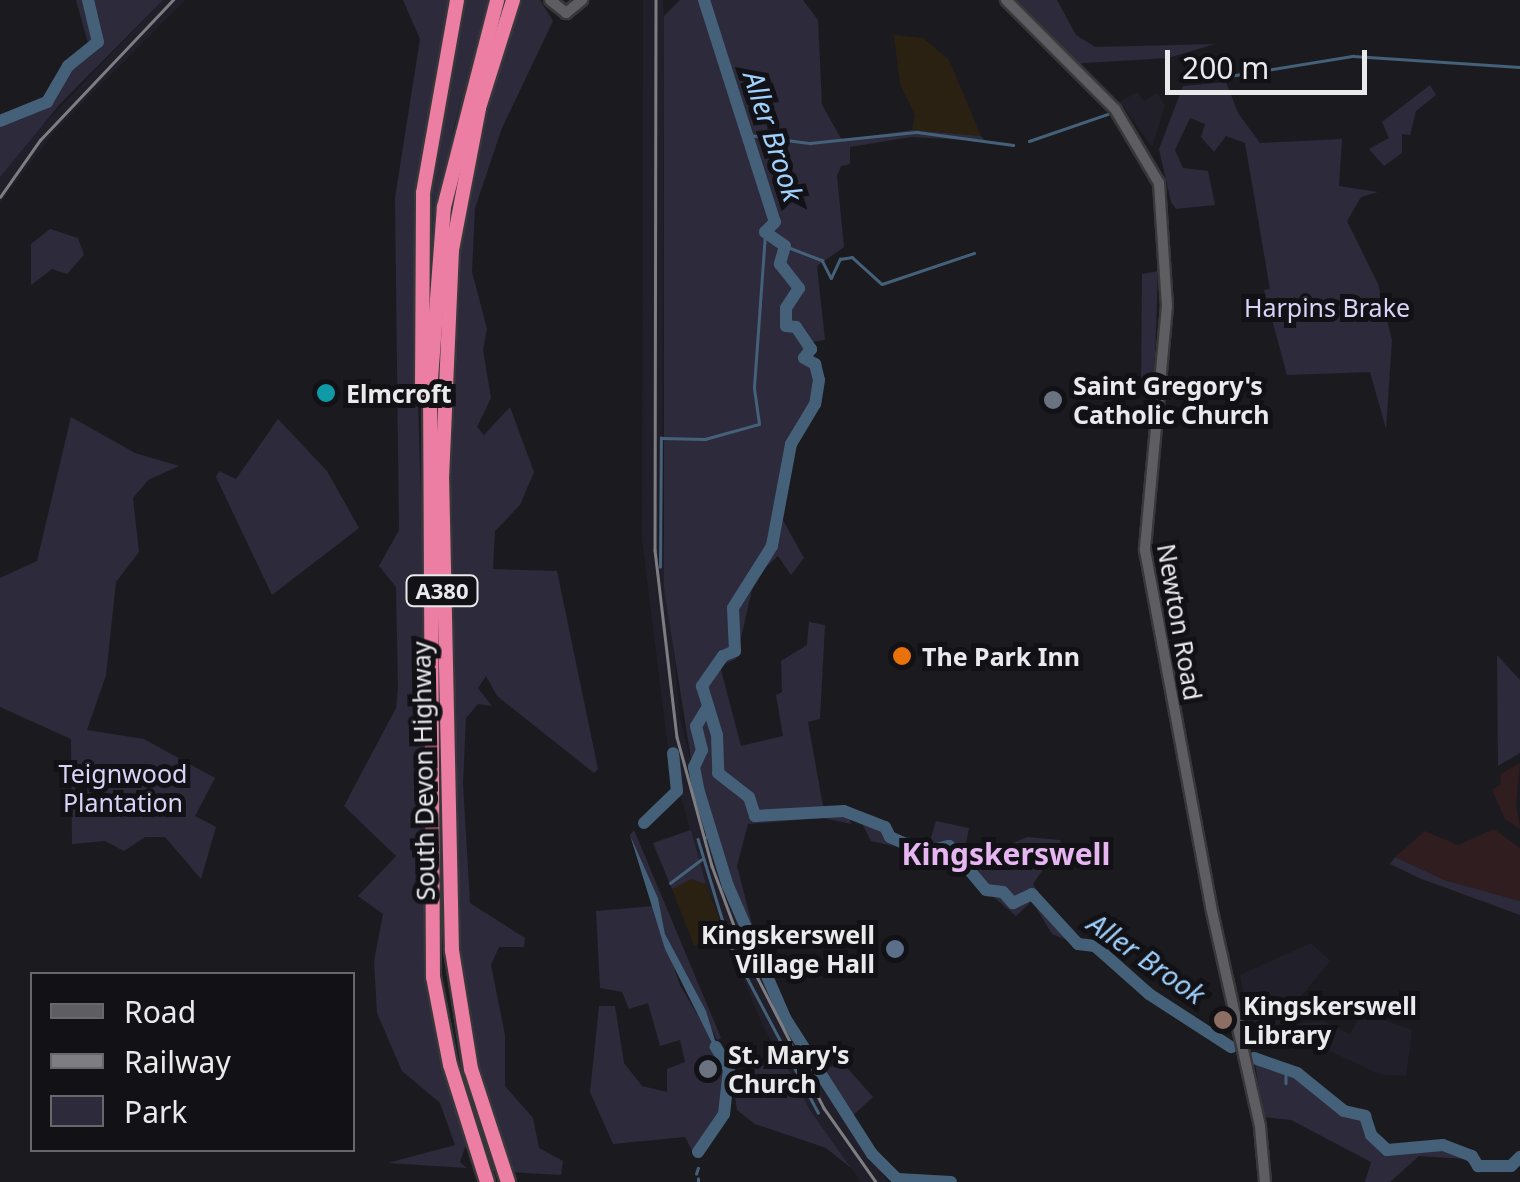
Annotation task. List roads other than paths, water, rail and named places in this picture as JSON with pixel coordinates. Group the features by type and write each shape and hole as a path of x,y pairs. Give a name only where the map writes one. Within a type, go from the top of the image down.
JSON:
{"highway":[{"name":"A380","path":"430,475 418,328 422,210 457,0"},
{"name":"South Devon Highway","path":"487,1182 450,1065 432,977 430,475 434,291 444,207 497,0"},
{"name":"South Devon Highway","path":"508,1182 472,1070 452,951 442,480 452,250 479,108 513,0"}],"street":[{"path":"550,0 566,13 582,0"},
{"name":"Newton Road","path":"1006,0 1102,94 1150,159 1166,223 1167,306 1145,550 1225,972 1260,1128 1265,1182"}],"water":[{"path":"630,835 658,898 665,934 706,1011 722,1063 665,949"}],"waterway":[{"path":"0,121 47,102 68,66 98,42 88,0"},
{"name":"Aller Brook","path":"704,0 775,222 765,232 785,246 780,264 799,288 786,308 786,326 796,327 811,349 804,358 815,364 819,380 815,404 791,444 772,546 733,608 735,651 723,656 702,686 717,735 718,773 749,797 755,816 844,811 885,827 890,837 923,852 949,846 986,890 1003,892 1013,903 1032,894 1078,944 1095,946 1149,994 1231,1047"},
{"path":"1223,77 1353,56 1520,67"},
{"path":"1029,141 1108,114"},
{"path":"749,135 810,143 917,132 1013,145"},
{"path":"660,567 661,438 705,439 759,424 754,387 765,232"},
{"path":"785,246 822,260 831,278 840,259 852,257 882,284 974,253"},
{"path":"707,708 696,726 702,750 694,767 699,792 728,886 785,1018 872,1154 897,1179 951,1182"},
{"path":"644,823 677,791 673,753"},
{"path":"706,837 711,836"},
{"path":"698,839 726,932"},
{"path":"670,883 701,860"},
{"path":"731,947 818,1112"},
{"path":"698,1152 724,1114 729,1069 716,1047"},
{"name":"Aller Brook","path":"1254,1058 1297,1073 1344,1111 1365,1116 1371,1135 1387,1150 1443,1145 1472,1156 1478,1166 1511,1166 1520,1157"},
{"path":"1286,1070 1286,1083"},
{"path":"696,1174 698,1168"}],"railway":[{"path":"0,197 40,140 173,0"},
{"path":"656,0 655,550 677,737 712,866 742,947 824,1108 876,1182"}],"place":[{"name":"Elmcroft","path":"326,393"},
{"name":"Saint Gregory's Catholic Church","path":"1053,400"},
{"name":"The Park Inn","path":"902,656"},
{"name":"Kingskerswell Village Hall","path":"895,949"},
{"name":"Kingskerswell Library","path":"1223,1020"},
{"name":"St. Mary's Church","path":"708,1069"}],"district":[{"name":"Kingskerswell","path":"1006,854"}],"park label":[{"name":"Harpins Brake","path":"1327,307"},
{"name":"Teignwood Plantation","path":"123,788"}]}
